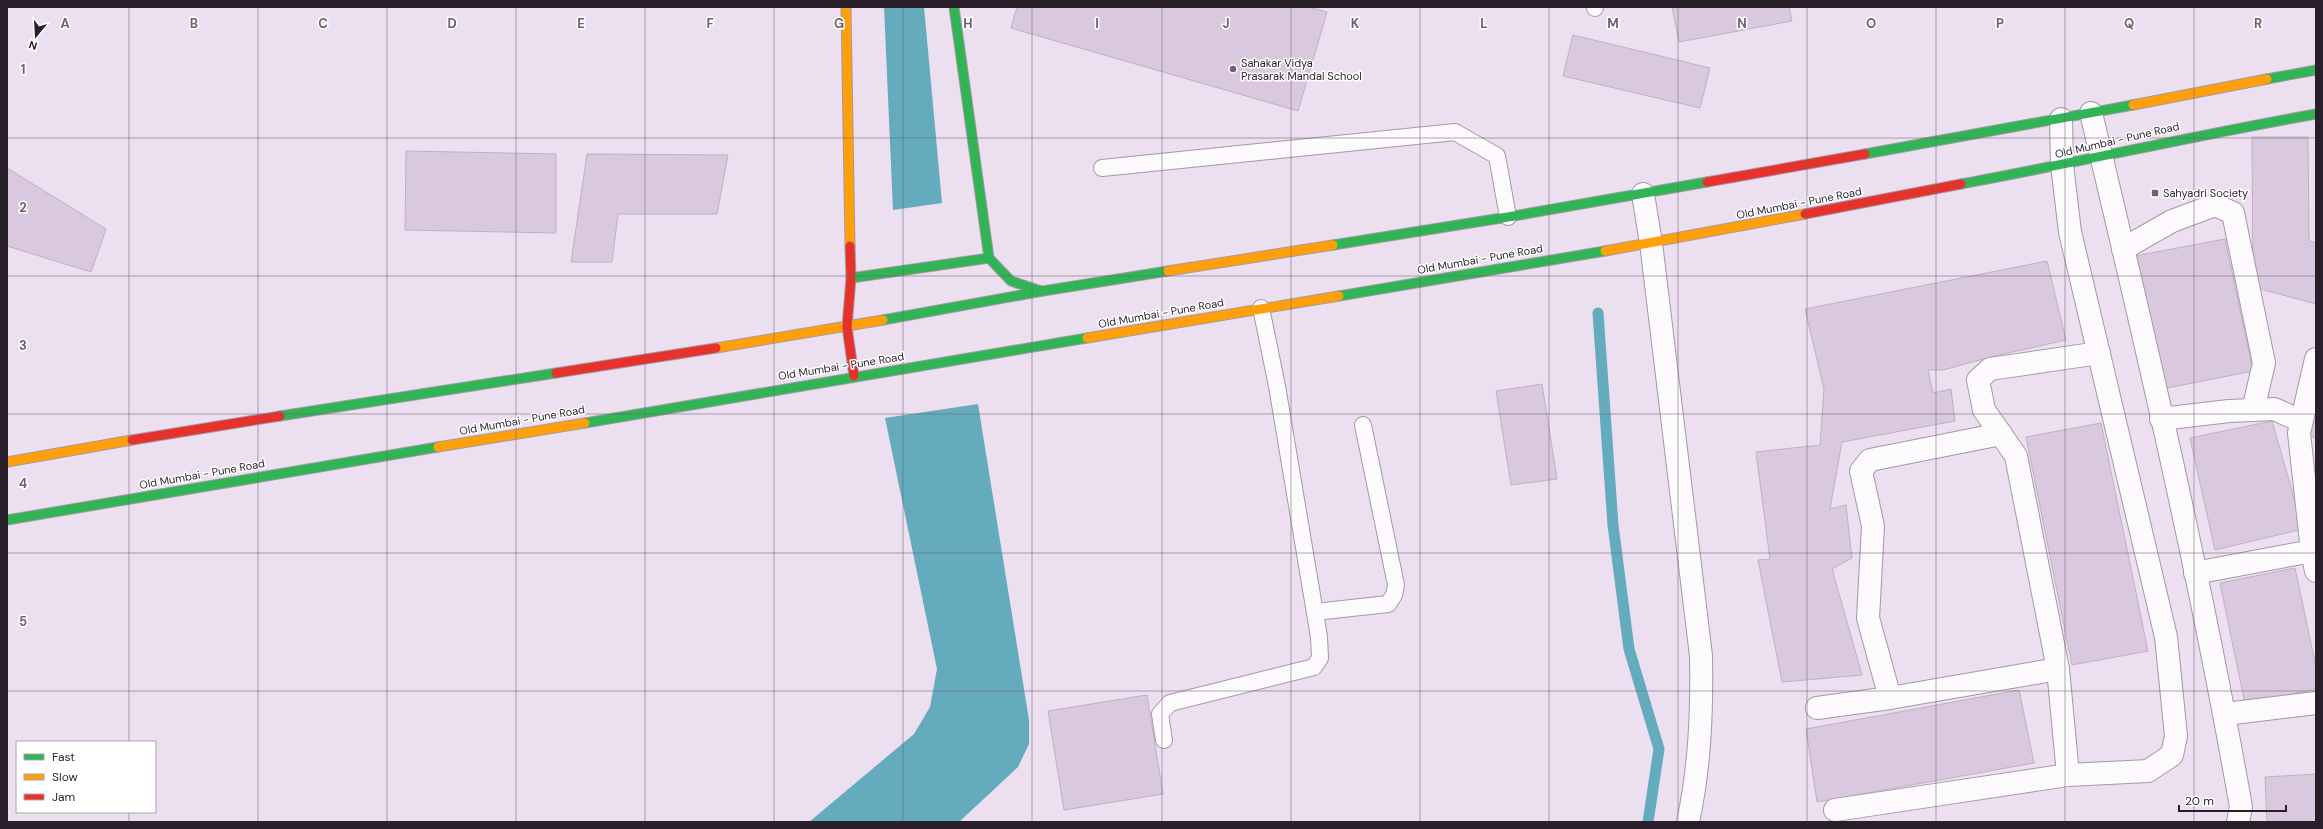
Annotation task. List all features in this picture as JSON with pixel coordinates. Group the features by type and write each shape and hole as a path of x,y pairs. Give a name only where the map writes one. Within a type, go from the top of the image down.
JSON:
{"main road":[{"path":"846,7 851,278 847,327 854,376"},
{"path":"954,7 990,258 1011,281 1043,291"},
{"path":"7,462 152,436 847,327 1043,291 1508,217 2060,119 2316,70"},
{"name":"Old Mumbai - Pune Road","path":"7,520 1651,242 2062,165 2206,133 2316,114"},
{"path":"851,278 990,258"}],"street":[{"path":"2091,113 2161,419 2225,714 2241,807 2238,822"},
{"path":"1835,810 2068,775 2148,771 2172,755 2176,736 2166,637 2070,232 2062,165 2060,119"},
{"path":"1643,194 1651,242 1701,656 1702,719 1696,783 1688,822"},
{"path":"2123,249 2172,221 2214,205 2233,213 2264,363 2253,410"},
{"path":"2068,775 2058,669 2016,456 1984,410 1978,380 1990,369 2099,353"},
{"path":"2195,573 2314,561 2309,463 2298,433 2316,359"},
{"path":"2161,419 2274,409 2301,421"},
{"path":"1890,698 1868,618 1873,526 1861,471 1870,460 2001,434"},
{"path":"1817,708 1890,698 2058,669"},
{"path":"2225,714 2316,703"}],"lane":[{"path":"1102,168 1455,132 1497,156 1508,217"},
{"path":"1164,740 1160,714 1170,703 1314,667 1320,658 1315,612 1278,386 1261,308"},
{"path":"1315,612 1388,604 1394,595 1396,584 1362,426"}],"water":[{"path":"884,7 924,7 942,203 893,210"},
{"path":"978,404 1029,720 1029,744 1018,767 959,822 809,822 914,734 930,707 937,669 885,418"}],"building":[{"name":"Sahakar Vidya Prasarak Mandal School","path":"1017,7 1308,7 1327,12 1298,111 1011,28"},
{"path":"1672,7 1789,7 1792,21 1679,42"},
{"path":"1573,35 1710,68 1700,108 1563,76"},
{"path":"2252,137 2308,137 2309,241 2316,243 2316,304 2253,287"},
{"path":"406,151 556,154 556,233 405,230"},
{"path":"587,154 728,155 717,214 618,214 612,262 571,262"},
{"path":"7,168 106,229 91,272 7,246"},
{"path":"2225,239 2253,371 2162,389 2135,256"},
{"path":"2047,261 2066,340 1995,356 1943,370 1928,370 1933,393 1951,389 1955,421 1842,442 1830,509 1846,505 1852,558 1832,569 1862,675 1782,682 1758,560 1770,559 1756,452 1820,445 1824,389 1805,309"},
{"path":"1542,384 1557,479 1511,485 1496,391"},
{"path":"2316,390 2316,438 2306,435"},
{"path":"2272,421 2303,529 2215,550 2190,438"},
{"path":"2101,423 2148,651 2072,665 2026,437"},
{"path":"2295,568 2316,667 2316,689 2245,704 2220,583"},
{"path":"2019,690 2034,763 1817,802 1806,729"},
{"path":"1147,695 1163,794 1064,810 1048,711"},
{"path":"2316,774 2316,822 2267,822 2265,777"}],"waterway":[{"path":"1598,313 1613,525 1629,649 1659,749 1648,822"}],"traffic: fast":[{"path":"851,278 989,258 954,7"},
{"path":"2267,79 2316,70"},
{"path":"1865,154 2133,105"},
{"path":"1961,184 2316,114"},
{"path":"1333,245 1508,217 1707,182"},
{"path":"1339,296 1605,251"},
{"path":"989,258 1011,281 1041,291"},
{"path":"883,320 1043,291 1168,271"},
{"path":"585,423 1087,338"},
{"path":"280,416 556,373"},
{"path":"7,520 438,447"}],"traffic: slow":[{"path":"846,7 850,246"},
{"path":"2133,105 2267,79"},
{"path":"1605,251 1805,214"},
{"path":"1168,271 1333,245"},
{"path":"1087,338 1339,296"},
{"path":"716,348 883,320"},
{"path":"438,447 585,423"},
{"path":"7,462 132,440"}],"traffic: jam":[{"path":"1707,182 1865,154"},
{"path":"1805,214 1961,184"},
{"path":"850,246 851,278 847,327 854,376"},
{"path":"556,373 716,348"},
{"path":"132,440 280,416"}],"place":[{"name":"Sahakar Vidya Prasarak Mandal School","path":"1233,69"},
{"name":"Sahyadri Society","path":"2155,193"}]}
